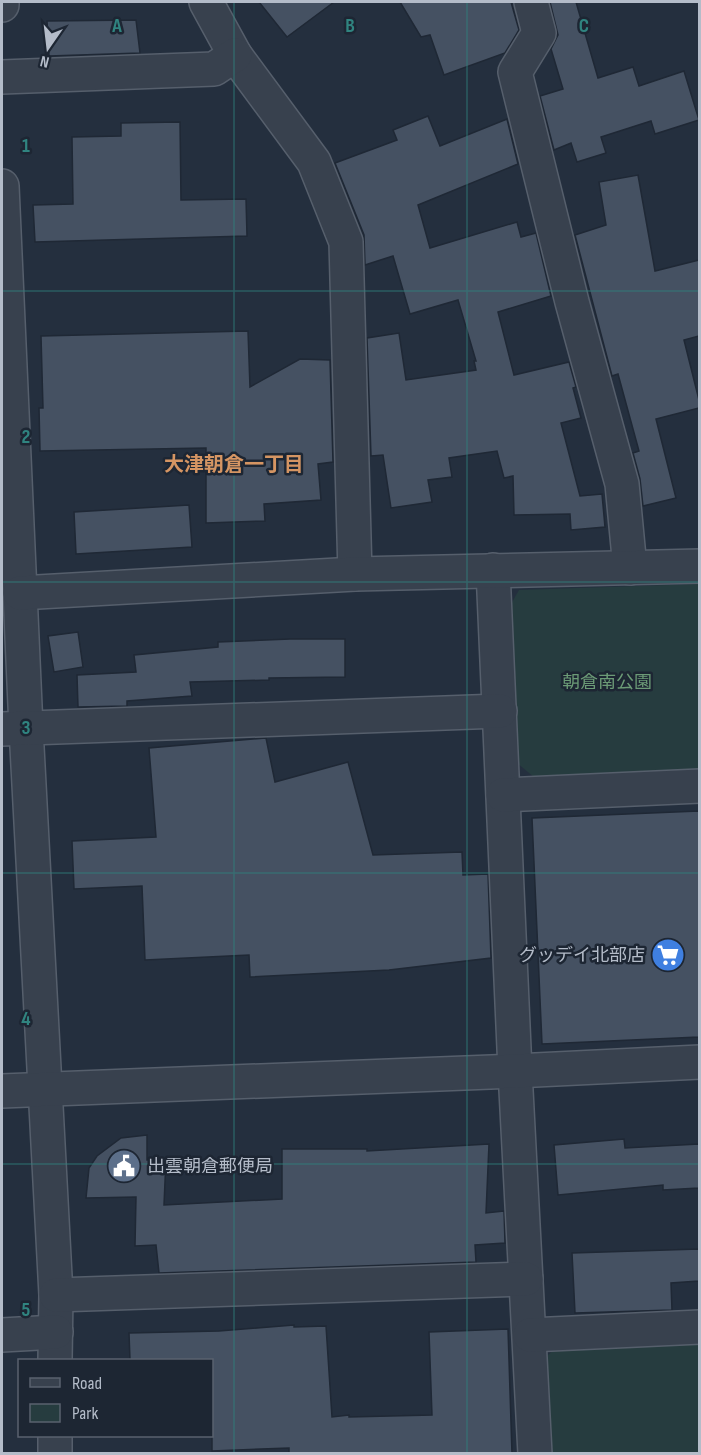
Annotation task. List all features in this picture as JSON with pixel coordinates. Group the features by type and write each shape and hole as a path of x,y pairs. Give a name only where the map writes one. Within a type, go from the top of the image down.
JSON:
{"street":[{"path":"206,2 235,55 314,162 346,242 355,574"},
{"path":"531,2 539,33 515,72 572,302 622,484 630,568"},
{"path":"2,77 213,69 235,55"},
{"path":"2,186 20,593 14,729 46,1089 56,1295 56,1346 2,1335"},
{"path":"20,593 355,574 699,566"},
{"path":"493,570 515,1071 535,1454"},
{"path":"14,729 500,711"},
{"path":"503,795 699,786"},
{"path":"2,1091 699,1062"},
{"path":"56,1295 526,1279"},
{"path":"530,1335 699,1327"},
{"path":"55,1437 55,1454"}],"green space":[{"name":"朝倉南公園","path":"699,584 699,771 534,777 517,763 511,604 519,590"},
{"path":"699,1340 699,1453 550,1453 547,1356 556,1348"}],"building":[{"path":"259,2 334,2 287,37"},
{"path":"400,2 511,2 519,30 505,53 444,75 430,35 421,37"},
{"path":"550,2 576,2 598,78 633,67 639,86 684,71 699,120 655,134 651,121 601,137 606,153 577,162 571,143 554,150 540,96 563,89 551,49 558,35"},
{"path":"136,20 140,53 49,56 47,21"},
{"path":"428,116 440,146 507,119 518,164 418,205 430,248 517,222 521,237 536,233 551,296 498,312 514,375 569,362 581,418 561,423 580,496 602,494 605,527 571,530 570,514 514,515 513,476 504,478 497,451 449,458 452,477 428,480 432,502 391,508 383,455 371,456 367,338 399,333 406,380 476,370 474,361 476,361 458,300 410,314 393,256 365,265 364,235 335,163 397,140 393,130"},
{"path":"180,122 181,200 246,199 247,236 35,242 33,205 73,204 72,137 121,136 121,123"},
{"path":"638,175 655,271 699,260 699,336 684,340 699,408 656,419 676,498 643,506 640,479 633,453 639,451 618,374 612,376 575,235 606,225 599,182"},
{"path":"248,331 250,387 300,359 330,360 333,462 318,464 321,500 264,504 265,521 206,523 206,448 40,451 39,408 43,408 41,336"},
{"path":"189,505 192,547 76,554 74,512"},
{"path":"78,632 83,667 54,672 48,636"},
{"path":"345,639 345,677 190,682 192,696 127,701 127,706 78,707 77,675 136,672 134,655 218,647 218,642"},
{"path":"266,738 275,782 348,762 373,855 462,852 463,875 488,874 491,958 389,970 250,977 249,955 145,960 142,886 74,889 72,841 156,837 149,748"},
{"path":"699,811 699,1037 542,1044 532,818"},
{"path":"147,1135 147,1160 166,1159 164,1205 282,1199 282,1149 367,1149 367,1151 489,1144 486,1213 504,1211 505,1243 475,1245 476,1262 159,1273 156,1245 135,1246 136,1197 86,1198 89,1168 97,1156 121,1138"},
{"path":"624,1139 625,1148 699,1144 699,1188 663,1190 663,1185 558,1195 554,1145"},
{"path":"699,1249 699,1281 671,1283 672,1310 575,1313 572,1253"},
{"path":"294,1325 294,1327 326,1326 332,1417 349,1415 349,1417 432,1415 429,1332 508,1329 512,1454 289,1454 289,1448 212,1451 213,1359 130,1359 129,1333 219,1331"}],"place":[{"name":"グッデイ北部店","path":"668,955"},
{"name":"出雲朝倉郵便局","path":"124,1166"}],"district":[{"name":"大津朝倉一丁目","path":"234,465"}]}
